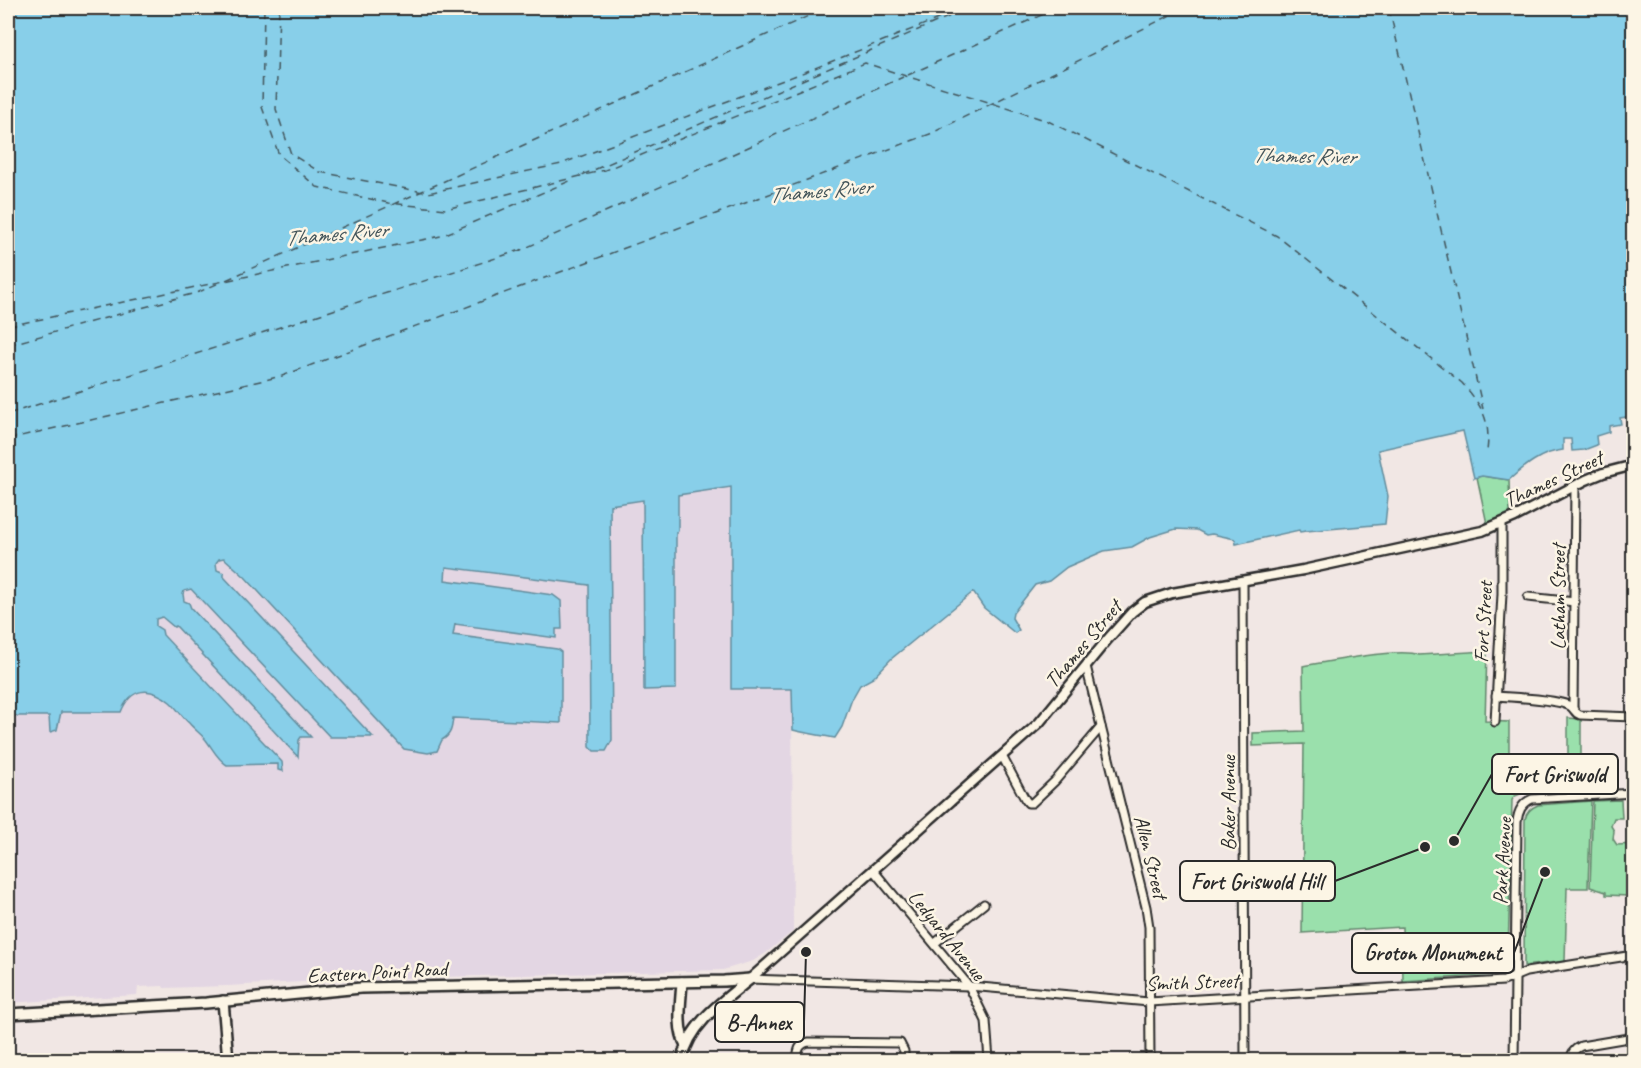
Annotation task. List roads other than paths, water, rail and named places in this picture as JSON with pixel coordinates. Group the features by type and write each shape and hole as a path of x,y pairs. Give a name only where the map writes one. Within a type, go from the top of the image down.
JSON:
{"main road":[{"name":"Eastern Point Road","path":"8,1014 223,1001 361,988 750,979"},
{"path":"682,1060 686,1045 700,1023 750,979"},
{"path":"682,982 681,1026 682,1037 686,1045"},
{"path":"223,1001 228,1060"}],"street":[{"name":"Thames Street","path":"750,979 1045,717 1132,612 1151,599 1172,593 1303,570 1482,531 1604,473 1634,465"},
{"name":"Latham Street","path":"1573,708 1575,486"},
{"name":"Fort Street","path":"1495,722 1502,594 1502,523"},
{"name":"Baker Avenue","path":"1243,581 1245,1060"},
{"path":"1528,597 1575,602"},
{"name":"Allen Street","path":"1086,666 1146,907 1149,927 1150,1060"},
{"path":"1496,696 1562,703 1573,708 1575,713 1580,715 1634,717"},
{"path":"1002,756 1025,799 1028,803 1032,803 1055,781 1101,727"},
{"name":"Park Avenue","path":"1514,1060 1517,822 1521,807 1532,800 1634,793"},
{"name":"Ledyard Avenue","path":"873,870 969,986 986,1021 988,1060"},
{"path":"934,943 984,904"},
{"name":"Smith Street","path":"750,979 969,986 1149,1002 1504,981 1526,972 1634,955"},
{"path":"1571,1060 1571,1054 1581,1046 1634,1037"},
{"path":"797,1060 801,1045 809,1042 900,1043 904,1050 904,1060"}],"water":[{"name":"Thames River","path":"8,8 1633,8 1633,416 1620,418 1621,424 1609,426 1609,432 1596,436 1597,445 1584,450 1572,451 1571,439 1563,439 1563,450 1540,457 1509,480 1482,476 1474,478 1463,431 1378,450 1388,496 1385,524 1300,532 1299,530 1236,544 1235,539 1212,534 1206,535 1197,530 1176,529 1150,537 1132,547 1104,551 1067,567 1049,581 1035,585 1013,613 1012,618 1019,630 1015,633 984,608 973,592 891,659 873,678 860,685 835,738 793,730 792,689 731,689 731,487 678,495 676,689 644,690 643,500 610,505 612,740 606,751 594,751 590,747 589,585 446,567 445,580 553,595 561,601 562,629 556,629 556,638 455,624 453,635 557,649 561,652 561,723 453,718 450,731 442,740 437,751 428,753 404,749 245,577 224,558 219,559 216,563 217,570 224,573 224,577 373,737 330,737 191,589 184,591 184,601 189,603 191,608 311,737 301,737 299,740 298,757 176,626 174,627 162,617 156,619 156,626 162,630 163,635 282,762 283,771 278,770 278,764 227,765 220,760 206,740 170,702 155,693 136,694 125,704 121,712 61,712 57,730 50,732 49,716 8,716"}],"place":[{"name":"Fort Griswold","path":"1454,841"},
{"name":"Fort Griswold Hill","path":"1425,847"},
{"name":"Groton Monument","path":"1545,872"},
{"name":"B-Annex","path":"806,952"}]}
